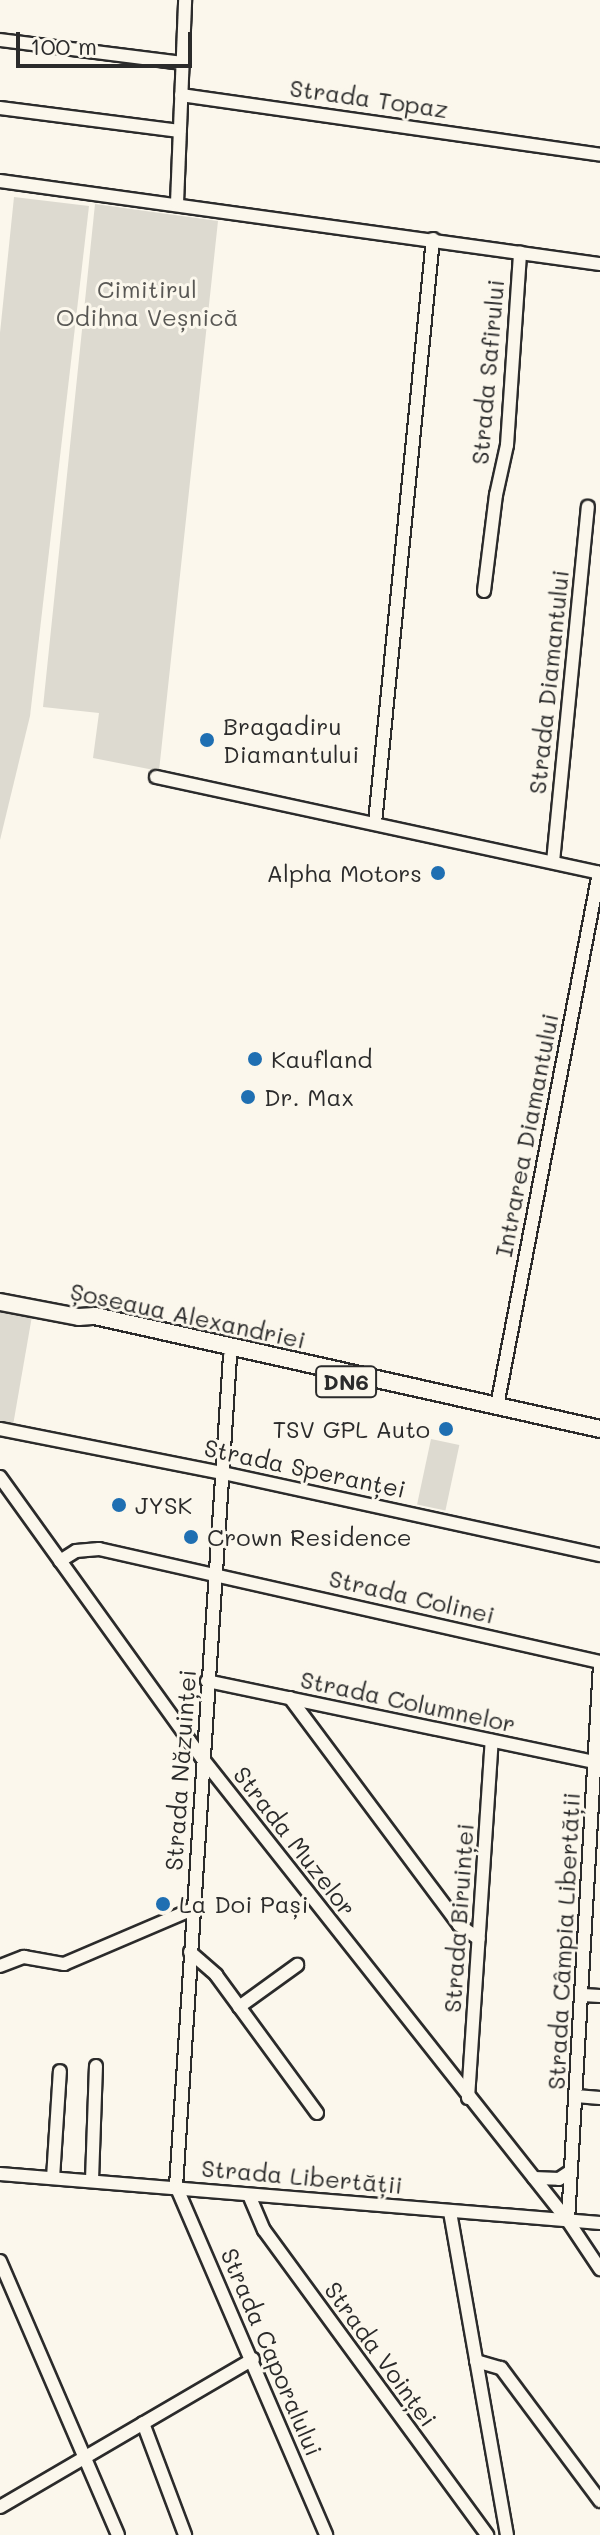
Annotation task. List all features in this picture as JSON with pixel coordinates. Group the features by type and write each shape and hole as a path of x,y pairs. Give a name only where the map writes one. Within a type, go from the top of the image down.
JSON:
{"main road":[{"name":"DN6","path":"0,1294 95,1316"},
{"name":"Șoseaua Alexandriei","path":"0,1302 79,1317 95,1316 600,1429"},
{"name":"Șoseaua Alexandriei","path":"0,1311 230,1356 600,1439"}],"street":[{"path":"177,203 185,0"},
{"path":"0,40 183,63"},
{"name":"Strada Topaz","path":"181,95 600,155"},
{"path":"0,108 180,131"},
{"name":"Strada Safirului","path":"0,181 177,203 600,264"},
{"path":"375,823 433,239"},
{"name":"Strada Safirului","path":"484,591 496,495 507,445 520,252"},
{"name":"Strada Diamantului","path":"553,862 588,507"},
{"path":"156,777 599,873"},
{"name":"Intrarea Diamantului","path":"497,1406 599,873"},
{"name":"Strada Năzuinței","path":"176,2186 230,1356"},
{"name":"Strada Speranței","path":"0,1429 223,1473 600,1555"},
{"name":"Strada Muzelor","path":"0,1477 202,1758 568,2221 600,2269"},
{"name":"Strada Colinei","path":"60,1561 88,1548 214,1573 600,1663"},
{"name":"Strada Câmpia Libertății","path":"568,2221 583,1995 594,1896 600,1663"},
{"name":"Strada Columnelor","path":"207,1681 598,1763"},
{"path":"290,1698 459,1925 479,1939"},
{"name":"Strada Biruinței","path":"468,2098 492,1741"},
{"path":"0,1966 24,1957 64,1964 193,1909"},
{"path":"190,1952 216,1975 317,2113"},
{"path":"239,2007 297,1965"},
{"path":"583,1995 600,1996"},
{"path":"92,2180 96,2066"},
{"path":"53,2178 60,2071"},
{"path":"576,2096 600,2098"},
{"path":"534,2178 559,2179 571,2171"},
{"name":"Strada Libertății","path":"0,2174 600,2223"},
{"name":"Strada Caporalului","path":"176,2186 253,2359 326,2535"},
{"name":"Strada Voinței","path":"249,2195 264,2230 487,2535"},
{"path":"450,2212 507,2535"},
{"path":"0,2261 5,2288 118,2535"},
{"path":"0,2507 253,2359"},
{"path":"476,2361 501,2368 600,2501"},
{"path":"143,2423 185,2535"}],"green space":[{"path":"14,197 89,206 30,716 0,840 0,333"},
{"name":"Cimitirul Odihna Veșnică","path":"95,204 218,221 159,771 93,758 99,713 43,707"},
{"path":"0,1311 32,1316 12,1431 0,1429"},
{"path":"431,1439 459,1445 445,1511 417,1505"}],"place":[{"name":"Bragadiru Diamantului","path":"207,740"},
{"name":"Alpha Motors","path":"438,873"},
{"name":"Kaufland","path":"255,1059"},
{"name":"Dr. Max","path":"248,1097"},
{"name":"TSV GPL Auto","path":"446,1429"},
{"name":"JYSK","path":"119,1505"},
{"name":"Crown Residence","path":"191,1537"},
{"name":"La Doi Pași","path":"163,1904"}]}
